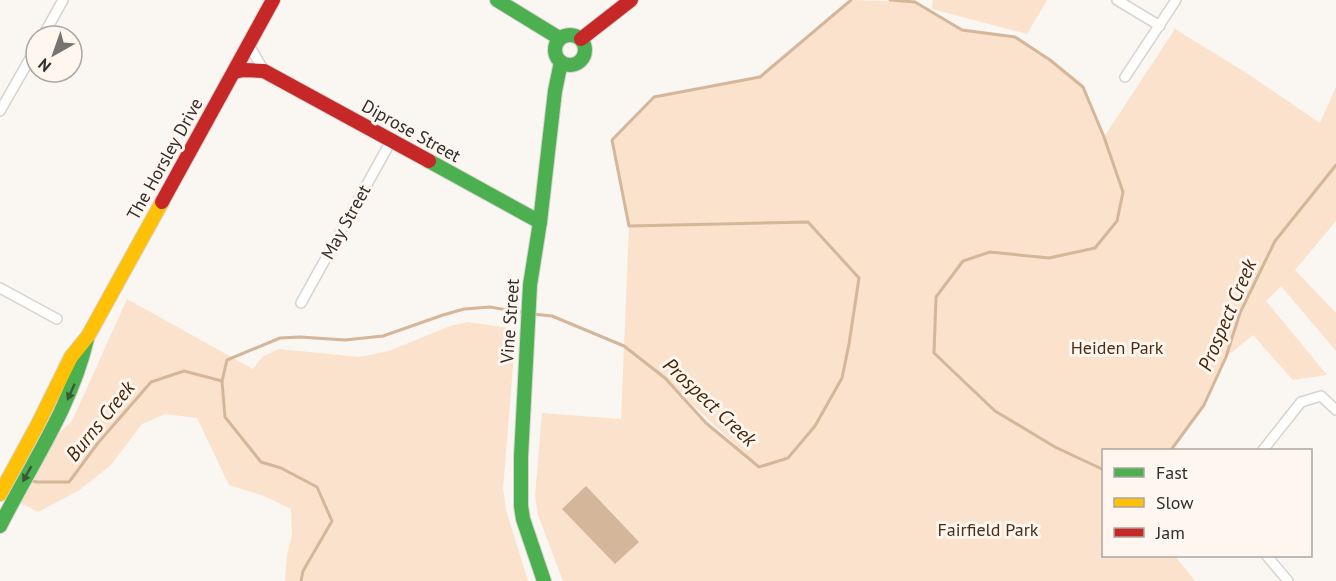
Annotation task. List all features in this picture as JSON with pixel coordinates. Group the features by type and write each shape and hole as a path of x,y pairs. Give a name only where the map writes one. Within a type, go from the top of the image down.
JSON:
{"main road":[{"name":"The Horsley Drive","path":"0,493 71,357 88,336 273,0"},
{"path":"497,0 559,38"},
{"path":"581,39 630,0"},
{"path":"568,34 581,39 585,53 580,62 571,65 561,62 555,51 559,38 568,34"},
{"name":"Vine Street","path":"544,581 523,519 521,506 526,341 530,285 540,222 555,91 561,62"},
{"path":"234,72 264,71"},
{"name":"Diprose Street","path":"264,71 540,222"},
{"name":"The Horsley Drive","path":"0,526 41,450 83,363 88,336"}],"street":[{"path":"49,24 63,0"},
{"path":"1117,0 1160,26"},
{"path":"1125,77 1176,0"},
{"path":"249,45 264,71"},
{"path":"0,111 24,69"},
{"name":"May Street","path":"302,303 391,141"},
{"path":"0,288 57,319"},
{"path":"1264,449 1301,402 1320,396 1333,406 1336,393"},
{"path":"1269,557 1288,581"}],"green space":[{"path":"851,0 915,2 962,30 1015,37 1050,60 1083,87 1104,137 1175,29 1245,72 1320,123 1336,87 1336,221 1295,270 1336,313 1336,351 1281,286 1266,301 1327,375 1293,380 1253,335 1226,357 1204,405 1172,449 1102,449 1102,557 1176,557 1195,581 563,581 538,515 535,496 542,413 621,419 629,226 612,140 654,97 760,77","holes":["674,387 748,457 706,423"]},
{"path":"933,0 1047,0 1027,34 932,9"},
{"path":"127,299 253,369 262,357 279,349 359,357 389,351 450,326 468,322 516,329 503,489 506,510 528,581 285,581 287,555 292,536 291,509 264,496 229,485 197,418 165,414 142,424 111,465 78,491 38,512 13,499 41,450 72,421"}],"shaded area":[{"path":"586,486 639,542 615,564 562,509"}],"waterway":[{"name":"Prospect Creek","path":"532,314 552,316 624,346 665,378 706,423 759,467 788,458 815,426 842,378 859,278 808,222 629,226 612,140 654,97 760,77 851,0"},
{"name":"Prospect Creek","path":"890,0 915,2 962,30 1015,37 1050,60 1083,87 1104,137 1123,192 1117,221 1095,248 1049,258 990,252 963,261 936,297 934,353 995,411 1055,447 1102,469"},
{"name":"Prospect Creek","path":"1172,449 1204,405 1226,357 1240,313 1275,241 1336,165"},
{"name":"Prospect Creek","path":"301,581 303,571 332,521 317,487 281,468 261,462 225,417 222,381 227,360 280,338 345,340 383,336 464,309 490,307 525,313"},
{"name":"Burns Creek","path":"28,480 69,482 98,443 151,382 184,371 222,381"}],"traffic: fast":[{"path":"497,0 559,38"},
{"path":"570,35 581,39 585,50 581,61 570,65 559,61 555,50 559,39 570,35"},
{"path":"544,581 523,519 521,457 530,285 540,222 555,91 561,62"},
{"path":"429,161 540,222"},
{"path":"0,526 61,412 87,339"}],"traffic: slow":[{"path":"0,494 71,357 88,336 162,202"}],"traffic: jam":[{"path":"162,202 273,0"},
{"path":"581,39 631,0"},
{"path":"234,72 264,71 429,161"}],"park label":[{"name":"Heiden Park","path":"1117,348"},
{"name":"Fairfield Park","path":"988,530"}]}
